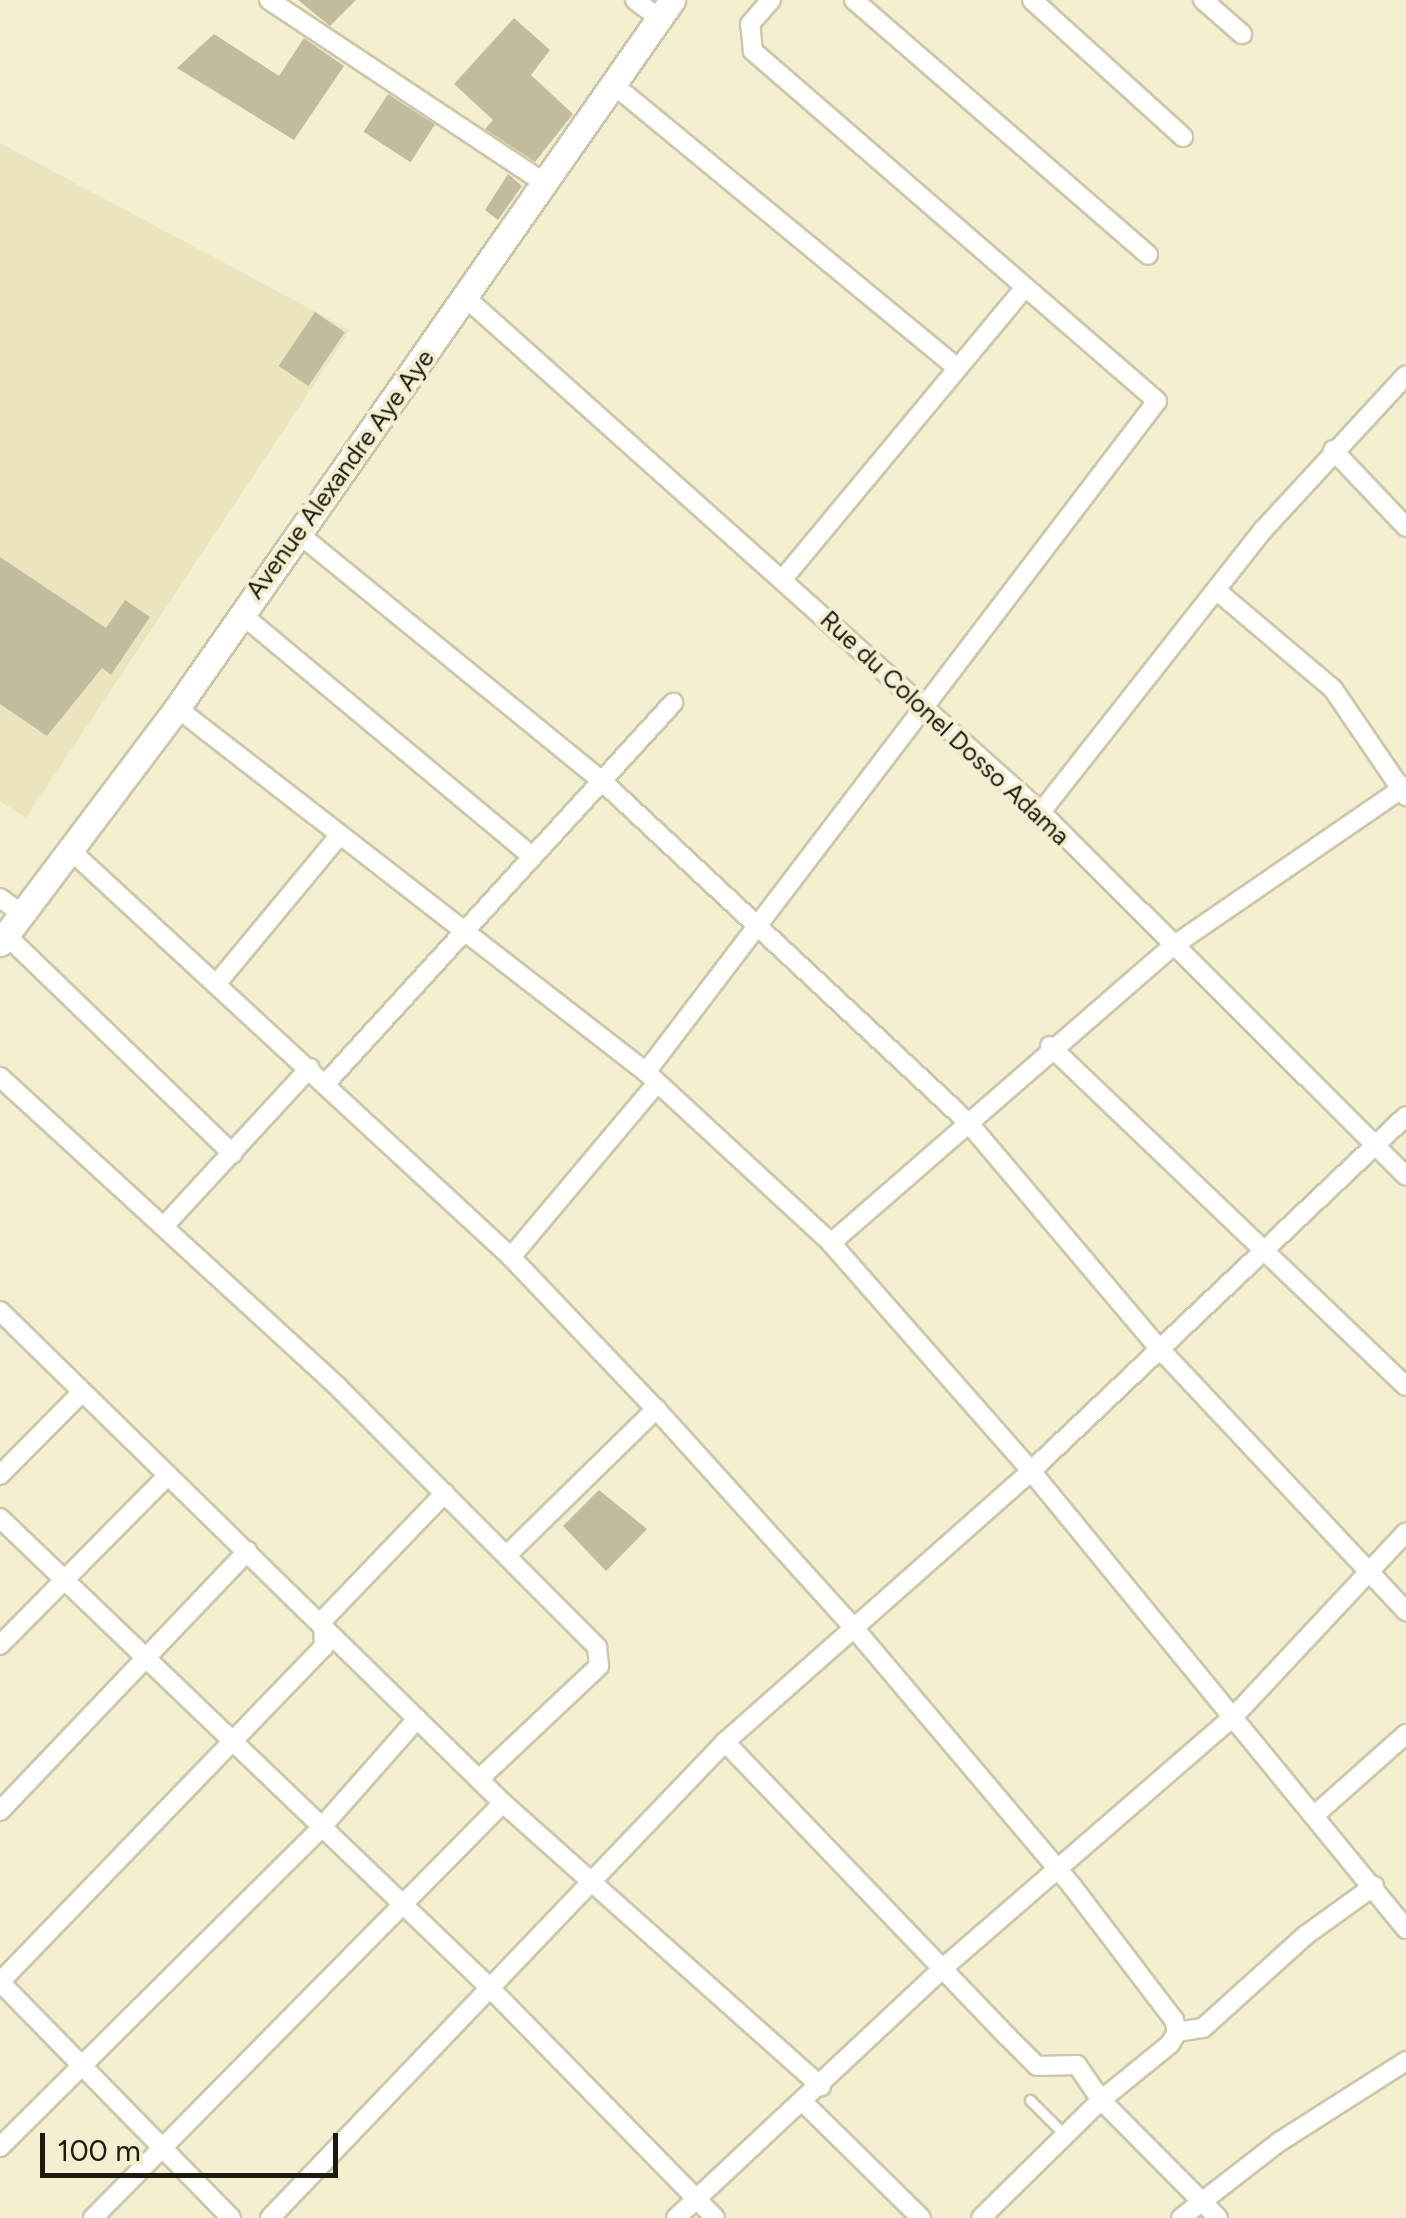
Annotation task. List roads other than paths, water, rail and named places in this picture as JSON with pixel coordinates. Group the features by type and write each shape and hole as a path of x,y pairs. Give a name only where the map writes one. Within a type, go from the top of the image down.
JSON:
{"street":[{"path":"269,0 544,184"},
{"path":"634,0 666,9"},
{"path":"511,1257 651,1078 922,705 1156,402 754,50 750,24 771,0"},
{"path":"854,0 1148,256"},
{"path":"1032,0 1183,138"},
{"path":"1203,0 1242,34"},
{"name":"Avenue Alexandre Aye Aye","path":"3,939 11,906 68,848 176,708 666,9"},
{"path":"614,85 957,368"},
{"path":"782,580 1024,288"},
{"name":"Rue du Colonel Dosso Adama","path":"466,298 1041,812 1170,948 1406,1176"},
{"path":"1041,812 1216,590 1334,450 1406,374"},
{"path":"1334,450 1406,527"},
{"path":"299,534 603,782 966,1120 1158,1346 1406,1611"},
{"path":"831,1243 1050,1046 1170,948 1404,791 1333,689 1216,590"},
{"path":"240,613 530,855"},
{"path":"326,1083 530,855 603,782 673,703"},
{"path":"176,708 651,1078 831,1243 1030,1471 1317,1812 1406,1929"},
{"path":"217,983 339,836"},
{"path":"68,848 511,1257 656,1408 854,1628 1057,1869 1177,2032"},
{"path":"3,939 233,1154"},
{"path":"1050,1046 1406,1386"},
{"path":"164,1226 310,1068"},
{"path":"0,1077 164,1226 445,1493 601,1657 479,1779"},
{"path":"270,2218 726,1742 1030,1471 1158,1346 1406,1116"},
{"path":"0,1312 323,1620 504,1803 820,2086"},
{"path":"0,1476 82,1392"},
{"path":"507,1555 656,1408"},
{"path":"0,1645 168,1475"},
{"path":"232,2218 0,1982 324,1647 323,1620 445,1493"},
{"path":"0,1518 144,1661 489,1987 716,2218"},
{"path":"676,2218 804,2103 942,1969 1235,1715 1406,1532"},
{"path":"0,1811 248,1551"},
{"path":"0,2147 320,1829 418,1718"},
{"path":"1317,1812 1406,1734"},
{"path":"726,1742 1037,2066 1070,2061 1101,2100 1218,2218"},
{"path":"93,2218 504,1803"},
{"path":"981,2218 1177,2032 1203,2028 1306,1935 1374,1886"},
{"path":"1181,2218 1279,2142 1406,2061"},
{"path":"804,2103 921,2218"}],"lane":[{"path":"1030,2100 1065,2135"}]}
